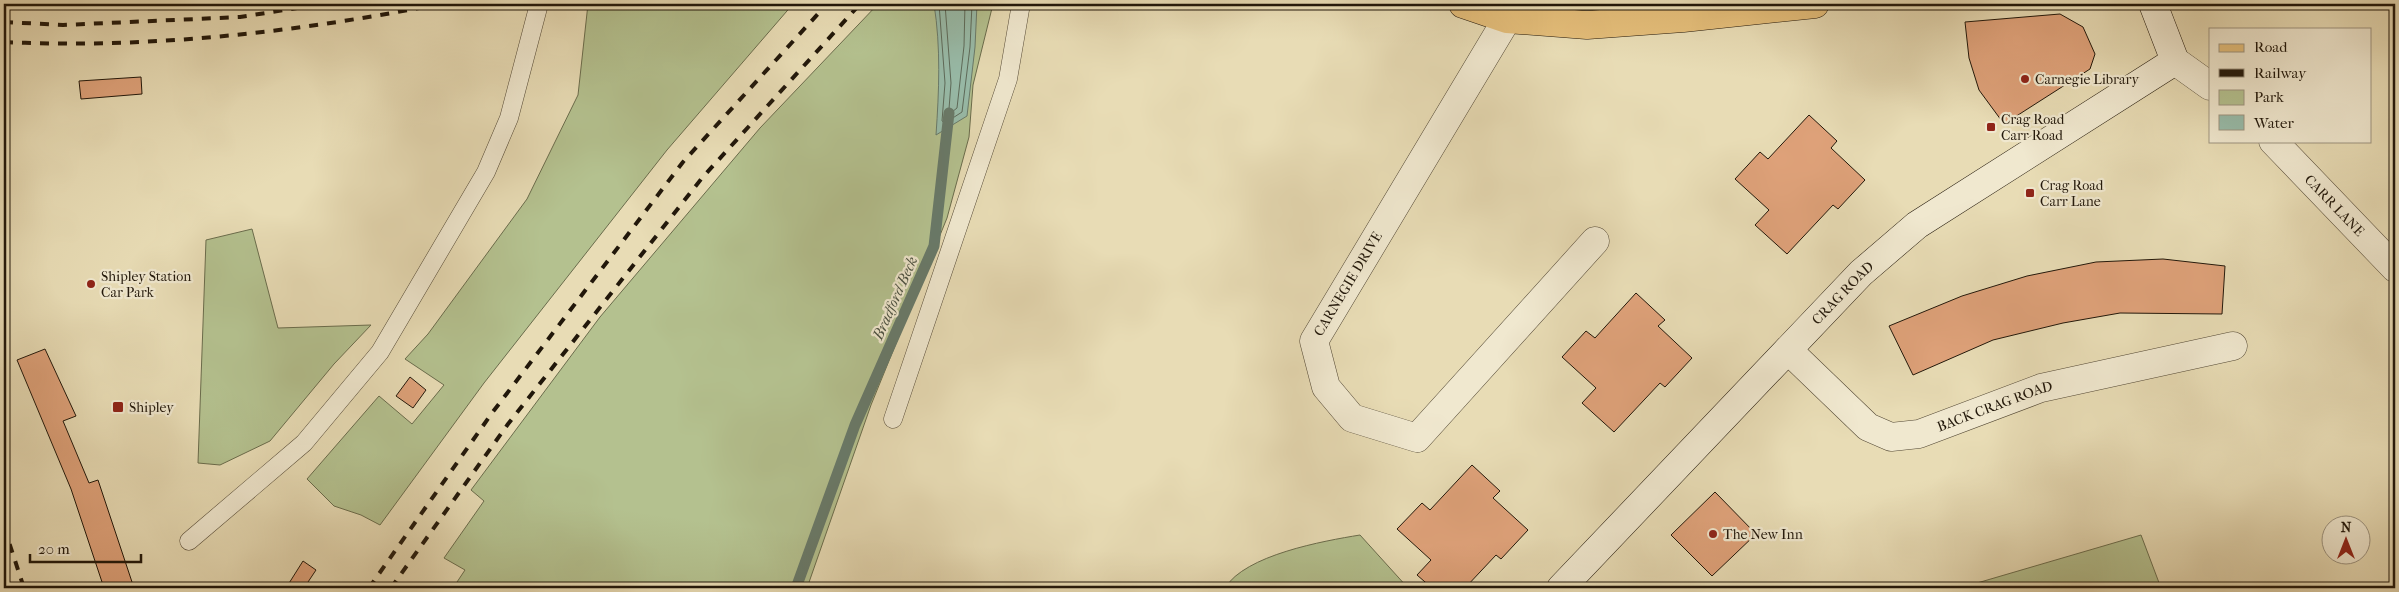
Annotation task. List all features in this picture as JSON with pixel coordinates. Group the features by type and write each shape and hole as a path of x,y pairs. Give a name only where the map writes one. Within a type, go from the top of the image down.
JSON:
{"main road":[{"path":"1463,4 1507,19 1587,25 1683,18 1815,4"}],"street":[{"path":"2153,4 2175,62 2209,85"},
{"name":"CARNEGIE DRIVE","path":"1507,19 1314,341 1326,387 1352,418 1417,438 1594,241"},
{"name":"CRAG ROAD","path":"1561,588 1861,273 1917,225 2175,62"},
{"name":"CARR LANE","path":"2274,142 2392,256"},
{"name":"BACK CRAG ROAD","path":"1788,350 1868,427 1891,437 1919,434 2042,388 2233,346"}],"lane":[{"path":"190,541 304,443 380,352 486,172 510,118 540,4"},
{"path":"893,419 1008,79 1021,4"}],"green space":[{"path":"588,4 793,4 667,150 484,383 380,525 361,515 334,506 307,479 379,396 412,424 444,385 405,359 428,334 527,199 578,95"},
{"path":"878,4 993,4 973,85 969,137 947,218 871,405 807,588 453,588 465,570 444,558 484,501 471,490 600,317 760,128"},
{"path":"252,229 278,328 371,325 334,364 270,441 220,465 198,463 206,240"},
{"path":"1360,535 1408,588 1225,588 1235,576 1267,558 1326,541"},
{"path":"2141,535 2161,588 1960,588"}],"water":[{"path":"934,4 977,4 975,47 967,116 936,135 939,70"}],"building":[{"name":"Carnegie Library","path":"2060,14 2083,27 2095,54 2090,69 2004,124 1979,90 1969,58 1965,22"},
{"path":"141,77 142,94 81,99 79,81"},
{"path":"1809,115 1837,141 1831,148 1865,180 1838,209 1833,205 1787,254 1755,225 1769,210 1735,179 1760,152 1768,159"},
{"path":"2163,259 2225,266 2222,314 2120,313 2063,323 1993,340 1913,375 1889,326 1962,296 2027,276 2096,262"},
{"path":"1636,293 1665,320 1658,326 1692,358 1665,387 1660,383 1614,432 1582,403 1596,388 1562,357 1586,331 1595,338"},
{"path":"45,349 76,416 63,421 89,483 98,480 134,588 104,588 71,489 17,360"},
{"path":"410,377 426,390 413,408 396,396"},
{"path":"1472,465 1500,491 1493,498 1528,530 1501,559 1496,555 1465,588 1432,588 1417,575 1431,560 1397,529 1422,503 1430,510"},
{"name":"The New Inn","path":"1715,492 1756,534 1712,576 1671,535"},
{"path":"303,561 316,570 304,588 286,588"}],"waterway":[{"name":"Bradford Beck","path":"796,588 855,425 934,246 949,113"}],"railway":[{"path":"4,22 63,25 240,17 323,4"},
{"path":"4,42 114,43 223,36 332,23 440,4"},
{"path":"369,588 492,413 683,162 827,4"},
{"path":"391,588 508,424 702,178 860,4"},
{"path":"4,527 24,588"}],"place":[{"name":"Carnegie Library","path":"2025,79"},
{"name":"Crag Road Carr Road","path":"1991,127"},
{"name":"Crag Road Carr Lane","path":"2030,193"},
{"name":"Shipley Station Car Park","path":"91,284"},
{"name":"Shipley","path":"118,407"},
{"name":"The New Inn","path":"1713,534"}]}
